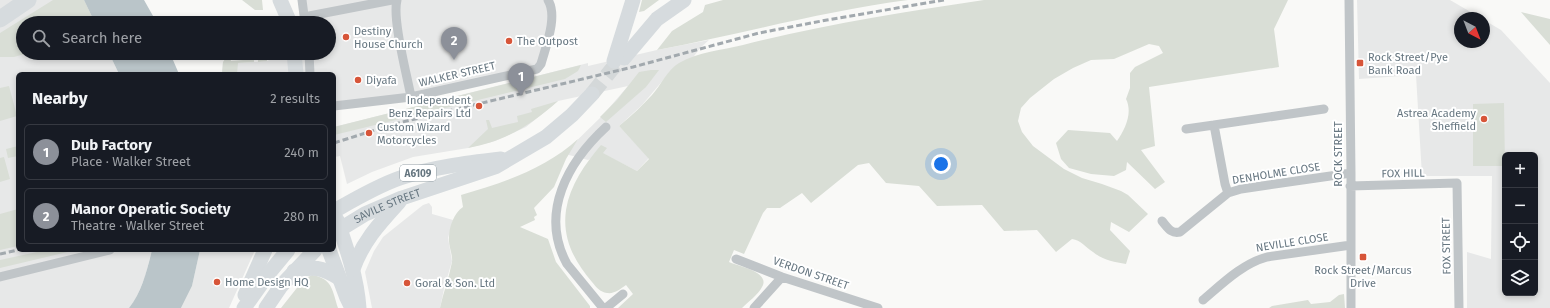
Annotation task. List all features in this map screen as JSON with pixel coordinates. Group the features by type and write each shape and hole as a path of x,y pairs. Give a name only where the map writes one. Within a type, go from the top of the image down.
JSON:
{"highway":[{"path":"0,19 28,0"}],"main road":[{"path":"280,0 287,16"},
{"path":"633,0 619,60 657,19 684,0"},
{"name":"SAVILE STREET","path":"337,231 365,214 402,198 488,170 520,154 546,137 572,115 592,94"},
{"name":"SAVILE STREET","path":"336,210 360,196 400,178 451,166 510,158"},
{"name":"A6109","path":"353,269 359,254 376,226 402,198"},
{"path":"337,231 353,269 359,308"},
{"path":"244,308 243,300 265,252"},
{"path":"244,308 286,252"},
{"path":"266,308 281,286 313,252"},
{"path":"330,252 346,298 352,308"},
{"path":"294,271 306,268 321,268 339,278"}],"street":[{"path":"302,0 304,16"},
{"path":"325,16 392,0"},
{"path":"397,0 399,34 411,97"},
{"name":"WALKER STREET","path":"336,106 411,97 537,69 541,64 552,21 552,9 548,0"},
{"name":"ROCK STREET","path":"1349,0 1351,308"},
{"path":"309,60 310,72"},
{"path":"1186,128 1324,109"},
{"name":"DENHOLME CLOSE","path":"1214,125 1228,193"},
{"path":"606,126 587,146 567,176 558,202 556,223 557,238 567,264 604,308 623,294"},
{"name":"DENHOLME CLOSE","path":"1162,221 1170,231 1175,233 1180,232 1228,193 1241,189 1351,173"},
{"name":"FOX HILL","path":"1350,186 1457,183"},
{"name":"FOX STREET","path":"1457,183 1459,308"},
{"name":"NEVILLE CLOSE","path":"1203,300 1246,264 1255,260 1351,245"},
{"path":"0,277 102,252"},
{"name":"VERDON STREET","path":"736,259 878,308"},
{"path":"754,308 782,276"}],"shaded area":[{"path":"0,0 84,0 92,16 16,16 16,60 112,60 118,72 16,72 16,252 151,252 145,277 135,301 129,308 0,308"},
{"path":"53,0 84,0 92,16 27,16"},
{"path":"84,0 144,0 153,16 92,16"},
{"path":"242,0 262,0 263,10 255,10"},
{"path":"302,0 548,0 551,4 541,64 411,97 336,106 336,72 222,72 223,62 231,61 238,63 270,60 336,60 336,16 304,16"},
{"path":"642,0 659,0 644,11 639,12"},
{"path":"723,0 908,0 814,16 657,50 672,31 703,12 705,5"},
{"path":"984,0 1288,0 1274,29 1279,67 1149,87 1155,146 1141,150 1165,182 1155,189 1127,162 1126,170 1114,176 1091,174 1069,168 1061,159 1056,143 1068,130 1110,133 1117,141 1127,121 1129,110 1126,99 1130,88 1130,73 1135,67 1163,53 1159,46 1149,44 1114,59 1091,60 1073,68 1054,79 1030,98 1021,108 1018,121 1022,132 1033,146 1064,169 1082,178 1121,191 1128,195 1148,214 1129,232 1111,222 1110,230 1130,251 1126,264 1105,259 1080,242 1072,239 1056,252 1037,230 1004,231 982,205 937,206 919,186 886,183 869,163 858,165 811,203 802,193 780,208 767,208 763,213 744,254 734,250 729,262 752,270 762,277 764,282 758,293 742,308 618,308 633,294 626,285 612,293 602,292 595,286 580,266 568,240 565,220 568,201 575,183 584,167 601,145 607,148 603,153 637,171 649,159 619,126 648,99 671,69 679,63 694,56 803,31 893,14"},
{"name":"Astrea Academy Sheffield","path":"1357,0 1450,0 1471,12 1454,12 1454,48 1490,48 1490,24 1501,30 1550,83 1550,308 1467,308 1467,252 1491,259 1492,176 1422,176 1416,75 1359,79"},
{"path":"1521,12 1550,19 1550,45"},
{"path":"16,23 16,56 0,57 0,33"},
{"path":"709,40 700,48 689,63 670,72 642,105 619,126 649,158 637,171 602,153 588,160 569,155 565,152 602,116 628,86 558,101 526,127 495,141 468,148 413,157 372,172 347,184 340,156 336,157 336,126 588,63 588,66"},
{"path":"112,60 173,60 178,72 118,72"},
{"path":"224,60 254,60 254,62 238,63 237,72 222,72"},
{"path":"258,60 267,60 267,61 258,62"},
{"path":"581,65 578,71 565,79 336,135 336,126"},
{"path":"659,70 646,87 606,122 600,117 617,100 639,72"},
{"path":"9,86 16,116 0,121 0,88"},
{"path":"558,101 527,125 505,137 468,148 488,129 486,120 489,120 492,128 518,122 517,116 532,112 531,109"},
{"path":"1504,103 1505,152 1502,152 1502,166 1473,166 1473,104"},
{"path":"578,139 566,159 554,187 534,208 537,215 534,217 535,220 520,227 548,239 556,262 590,308 440,308 452,262 449,233 455,216 463,207 461,195 508,180 538,167 565,150"},
{"path":"16,146 16,156 8,158 6,149"},
{"path":"4,157 10,179 0,182 0,158"},
{"path":"429,203 432,207 432,214 453,220 448,238 452,261 440,308 372,308 365,272 374,251 383,237 423,205"},
{"path":"16,210 16,246 0,250 0,214"},
{"path":"37,252 68,252 0,268 0,260"},
{"path":"151,252 200,252 192,286 181,308 129,308 134,302 141,288"},
{"name":"Home Design HQ","path":"200,252 254,252 229,308 181,308 192,286"},
{"path":"312,275 328,282 333,291 338,308 281,308 304,279"},
{"path":"1344,294 1345,308 1269,308 1272,306 1308,300 1311,304 1330,302 1339,295"}],"tunnel":[{"path":"592,94 612,69 624,58"}],"railway":[{"path":"336,142 394,124 633,67 759,33 944,0"},
{"path":"0,254 16,250"}],"place":[{"name":"Destiny House Church","path":"346,37"},
{"name":"The Outpost","path":"509,41"},
{"name":"Manor Operatic Society","path":"454,60"},
{"name":"Rock Street/Pye Bank Road","path":"1360,63"},
{"name":"Diyafa","path":"358,80"},
{"name":"Dub Factory","path":"521,96"},
{"name":"Independent Benz Repairs Ltd","path":"479,106"},
{"name":"Astrea Academy Sheffield","path":"1484,119"},
{"name":"Custom Wizard Motorcycles","path":"369,133"},
{"name":"Rock Street/Marcus Drive","path":"1363,257"},
{"name":"Home Design HQ","path":"217,282"},
{"name":"Goral & Son. Ltd","path":"407,283"}]}
